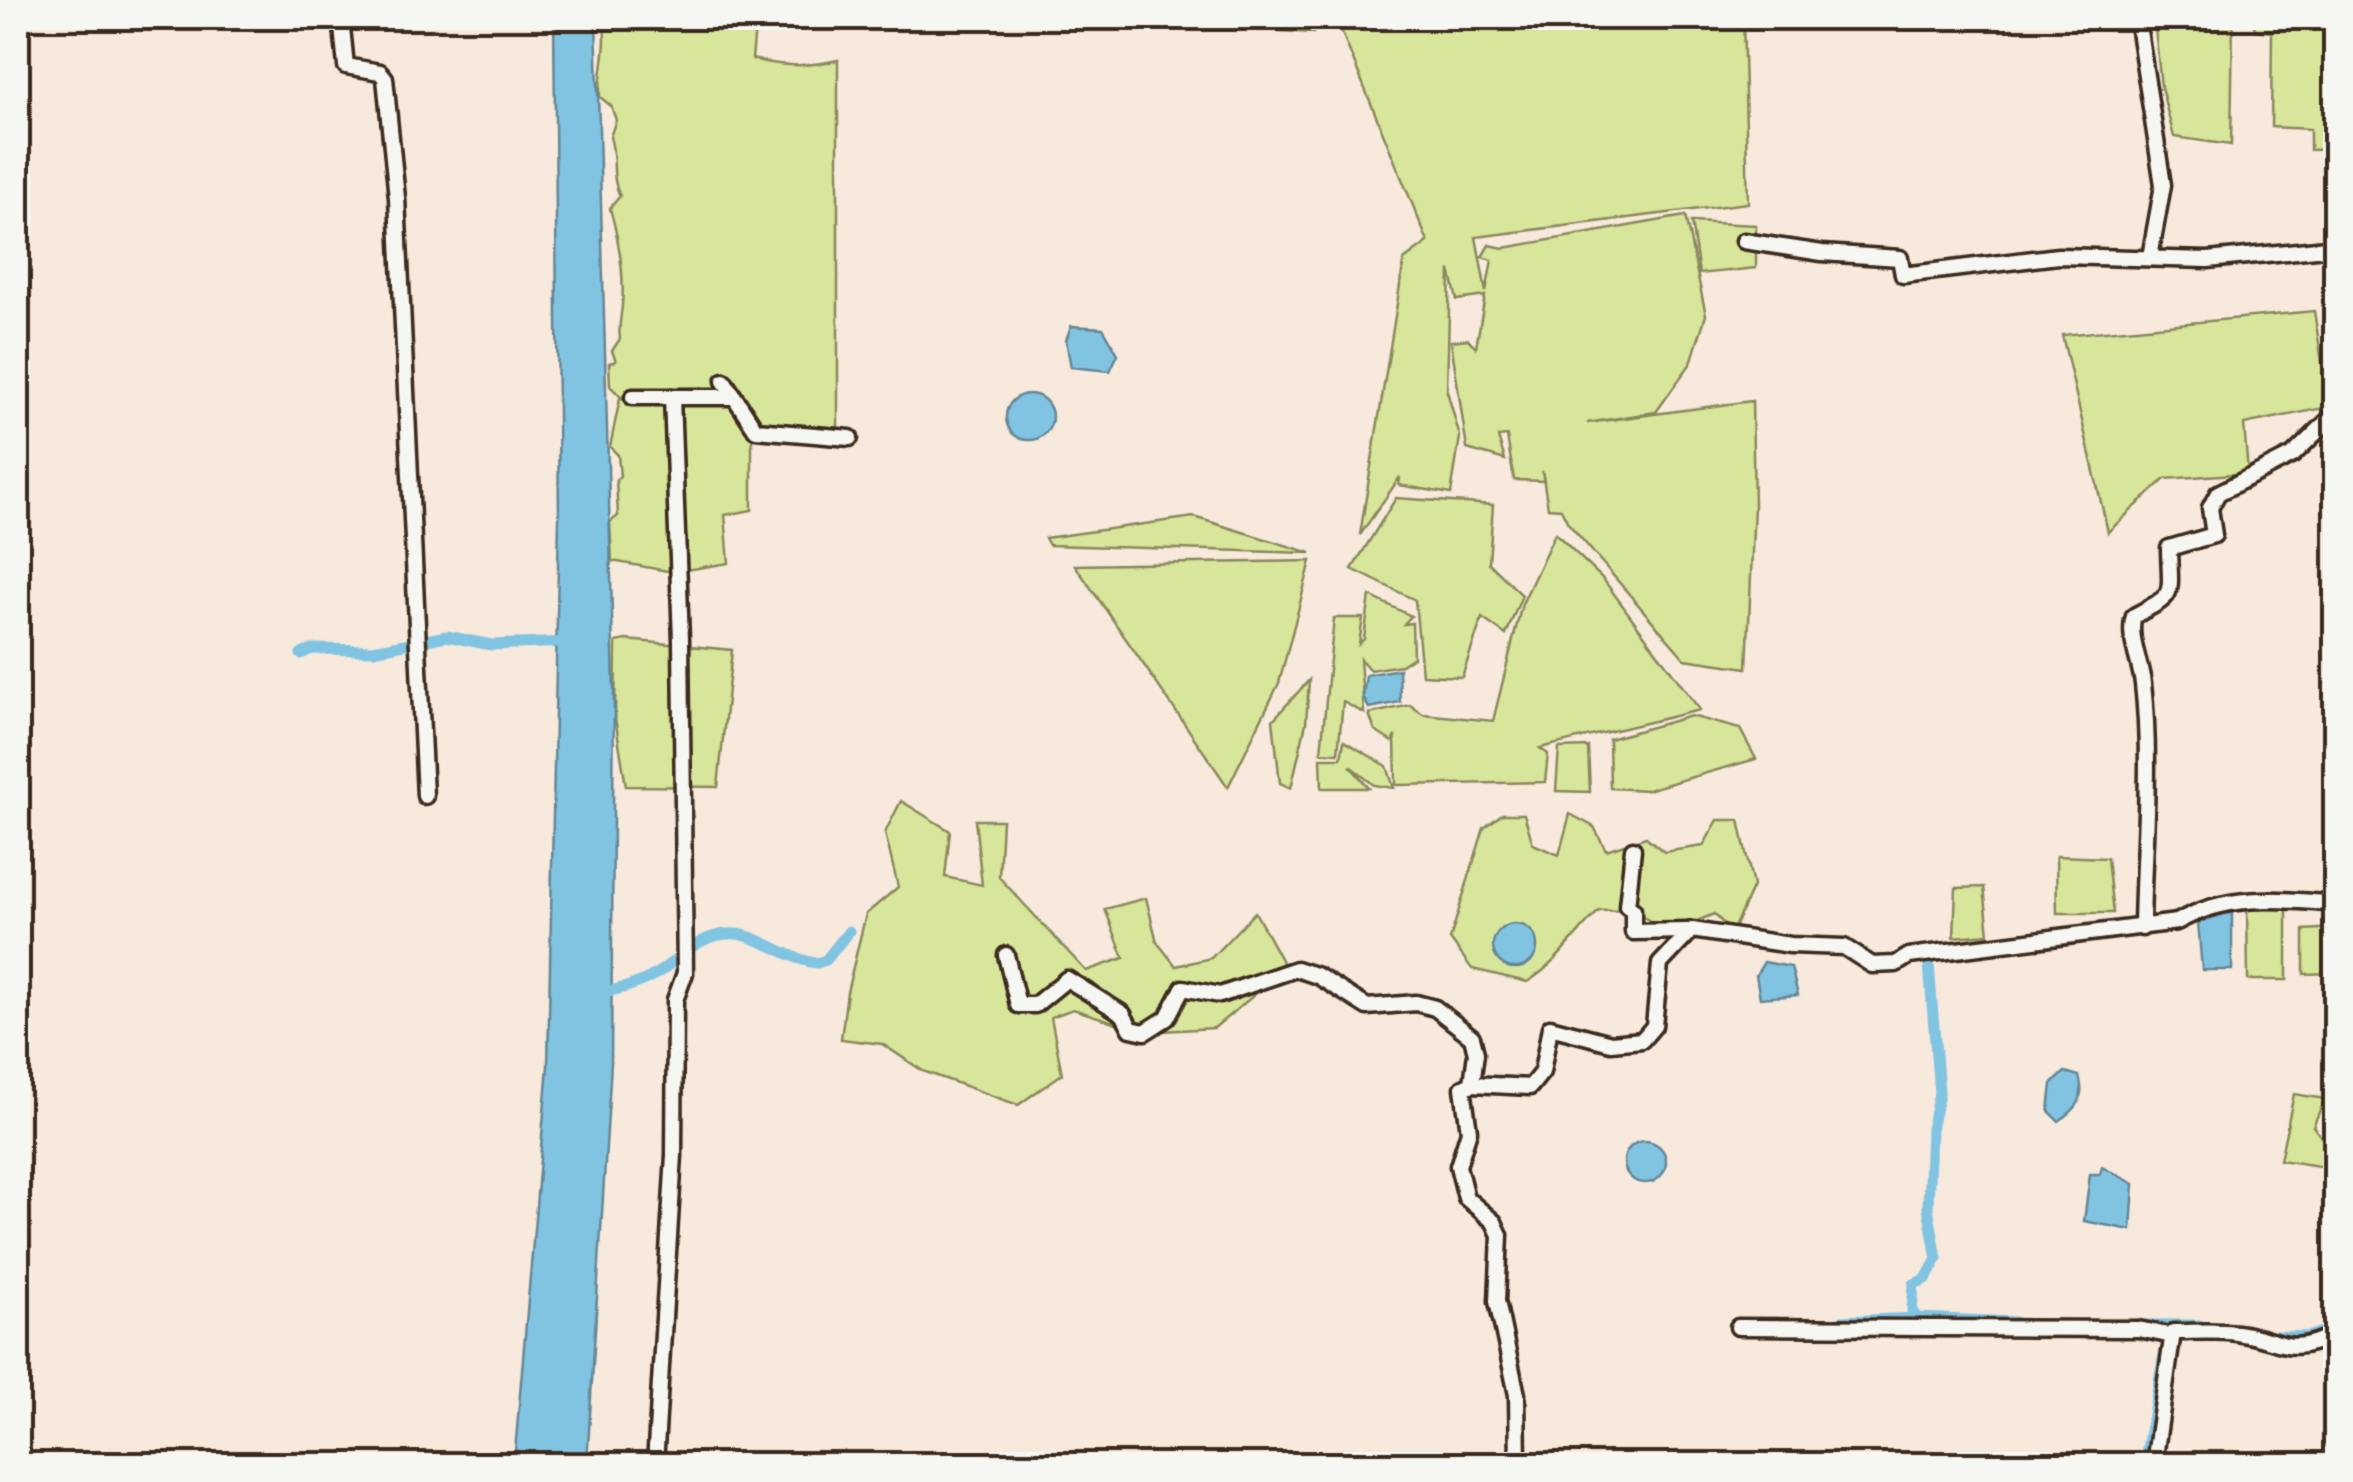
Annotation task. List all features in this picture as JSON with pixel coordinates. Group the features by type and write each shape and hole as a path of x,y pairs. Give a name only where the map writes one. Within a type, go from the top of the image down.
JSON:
{"street":[{"path":"341,18 346,66 380,72 385,78 397,198 425,796"},
{"path":"2137,18 2162,186 2150,257"},
{"path":"1744,241 1822,253 1900,258 1904,275 2058,256 2208,260 2336,247"},
{"path":"724,382 730,397 756,430 850,438"},
{"path":"633,396 730,397"},
{"path":"655,1464 674,1155 675,1000 685,972 681,640 672,397"},
{"path":"2142,928 2146,743 2143,686 2130,626 2134,616 2161,606 2168,596 2169,548 2214,535 2210,508 2218,493 2292,455 2336,413"},
{"path":"1633,849 1627,906 1633,910 1633,932 1692,930 1790,945 1844,947 1872,965 1896,964 1909,956 2177,922 2199,909 2258,898 2336,904"},
{"path":"1518,1464 1517,1394 1497,1301 1500,1235 1494,1222 1466,1198 1458,1166 1470,1116 1463,1088 1472,1084 1530,1088 1542,1072 1550,1027 1610,1043 1642,1040 1654,1026 1660,964 1692,930"},
{"path":"1006,956 1018,1005 1035,1005 1067,979 1122,1014 1132,1029 1146,1032 1168,1018 1183,988 1220,995 1286,969 1308,971 1367,1007 1416,1003 1455,1021 1472,1037 1476,1053 1472,1084"},
{"path":"1738,1328 2118,1328 2168,1335 2240,1333 2280,1347 2308,1346 2336,1334"},
{"path":"2154,1464 2168,1335"}],"green space":[{"path":"602,18 756,18 752,59 795,65 838,60 838,436 756,429 727,395 621,397 610,386 609,363 616,361 612,351 620,339 623,281 610,208 620,196 610,137 616,120 611,106 600,97 605,37"},
{"path":"1104,18 1313,18 1313,33 1110,21"},
{"path":"1342,18 1743,18 1748,203 1476,237 1486,292 1492,260 1482,257 1489,245 1504,248 1685,216 1706,315 1691,363 1656,412 1587,423 1752,401 1754,505 1747,668 1685,659 1568,523 1561,509 1548,508 1544,481 1514,480 1507,436 1498,437 1505,460 1467,449 1451,341 1468,339 1476,347 1485,296 1457,300 1450,270 1447,391 1460,437 1451,494 1399,485 1400,477 1360,535 1404,260 1428,242 1342,33"},
{"path":"2154,18 2233,18 2231,145 2174,137 2161,87"},
{"path":"2253,18 2335,18 2335,149 2310,150 2310,129 2271,127 2272,32 2255,30"},
{"path":"1691,222 1756,225 1756,268 1699,274"},
{"path":"2314,311 2329,407 2244,424 2248,473 2165,479 2108,532 2062,335"},
{"path":"620,398 669,399 673,572 612,561 610,522 618,516 616,480 620,476 618,455 610,447"},
{"path":"728,398 752,430 752,510 725,515 729,563 680,571 673,399"},
{"path":"1396,498 1493,505 1489,563 1522,595 1506,635 1482,618 1462,677 1422,675 1415,600 1352,569"},
{"path":"1194,517 1311,553 1049,545 1045,538"},
{"path":"1555,533 1603,579 1700,710 1540,748 1548,754 1545,782 1396,785 1395,736 1392,742 1375,731 1369,714 1410,705 1423,714 1493,721 1522,604"},
{"path":"1311,561 1279,683 1228,787 1075,565"},
{"path":"1370,596 1411,616 1404,624 1412,623 1413,657 1401,665 1370,670 1360,659 1364,713 1343,702 1338,753 1321,752 1334,618 1363,618 1359,644 1364,639"},
{"path":"616,642 732,650 718,787 626,786 615,718"},
{"path":"1309,680 1306,723 1291,788 1280,783 1273,720"},
{"path":"1691,716 1740,729 1756,759 1647,790 1610,788 1609,739"},
{"path":"1344,741 1387,766 1394,788 1374,785 1350,766 1369,788 1322,788 1321,758 1341,758"},
{"path":"1588,747 1590,792 1556,791 1559,748"},
{"path":"901,801 950,831 945,877 982,885 975,820 1002,820 999,877 1086,971 1124,958 1105,909 1146,898 1157,942 1176,966 1211,958 1255,912 1286,969 1214,1028 1145,1032 1073,1009 1051,1017 1062,1074 1018,1105 923,1071 882,1044 841,1039 847,992 866,914 898,887 885,833"},
{"path":"1502,814 1524,814 1533,844 1559,855 1570,814 1594,827 1606,850 1646,837 1664,852 1703,846 1718,820 1739,820 1753,886 1732,932 1714,914 1668,933 1633,910 1599,911 1557,958 1527,982 1472,969 1450,939 1484,828"},
{"path":"2056,856 2107,858 2113,913 2057,913"},
{"path":"1984,887 1989,934 1954,937 1956,888"},
{"path":"2247,907 2287,909 2287,980 2248,980"},
{"path":"2335,928 2335,973 2304,974 2304,930"},
{"path":"2294,1094 2325,1099 2313,1126 2333,1153 2325,1167 2280,1160"}],"water":[{"path":"554,18 596,18 614,690 611,1063 587,1464 514,1464 548,1066 559,516"},
{"path":"1071,326 1103,328 1118,354 1110,371 1071,367 1066,340"},
{"path":"1029,394 1045,401 1052,417 1045,433 1029,440 1013,433 1006,417 1013,401"},
{"path":"1399,669 1400,702 1369,708 1363,697 1366,675"},
{"path":"2232,912 2232,970 2202,970 2198,922"},
{"path":"1515,924 1531,930 1537,946 1531,962 1515,968 1499,962 1493,946 1499,930"},
{"path":"1764,962 1791,967 1798,995 1760,998 1756,975"},
{"path":"2065,1072 2079,1076 2081,1091 2075,1108 2059,1121 2049,1111 2052,1084"},
{"path":"1645,1141 1659,1148 1666,1162 1659,1176 1645,1183 1631,1176 1624,1162 1631,1148"},
{"path":"2102,1167 2134,1184 2131,1230 2084,1221 2090,1174 2100,1174"}],"waterway":[{"path":"301,654 312,649 373,650 447,636 491,645 569,642"},
{"path":"597,993 647,979 696,944 715,936 747,936 817,963 826,960 849,931"},
{"path":"1929,964 1939,1093 1931,1129 1928,1207 1937,1259 1926,1279 1914,1284 1912,1311 1917,1318 2015,1322"},
{"path":"1841,1321 1917,1318"},
{"path":"2143,1325 2200,1325"},
{"path":"2272,1336 2308,1337 2336,1327"},
{"path":"2144,1464 2164,1354"}]}
